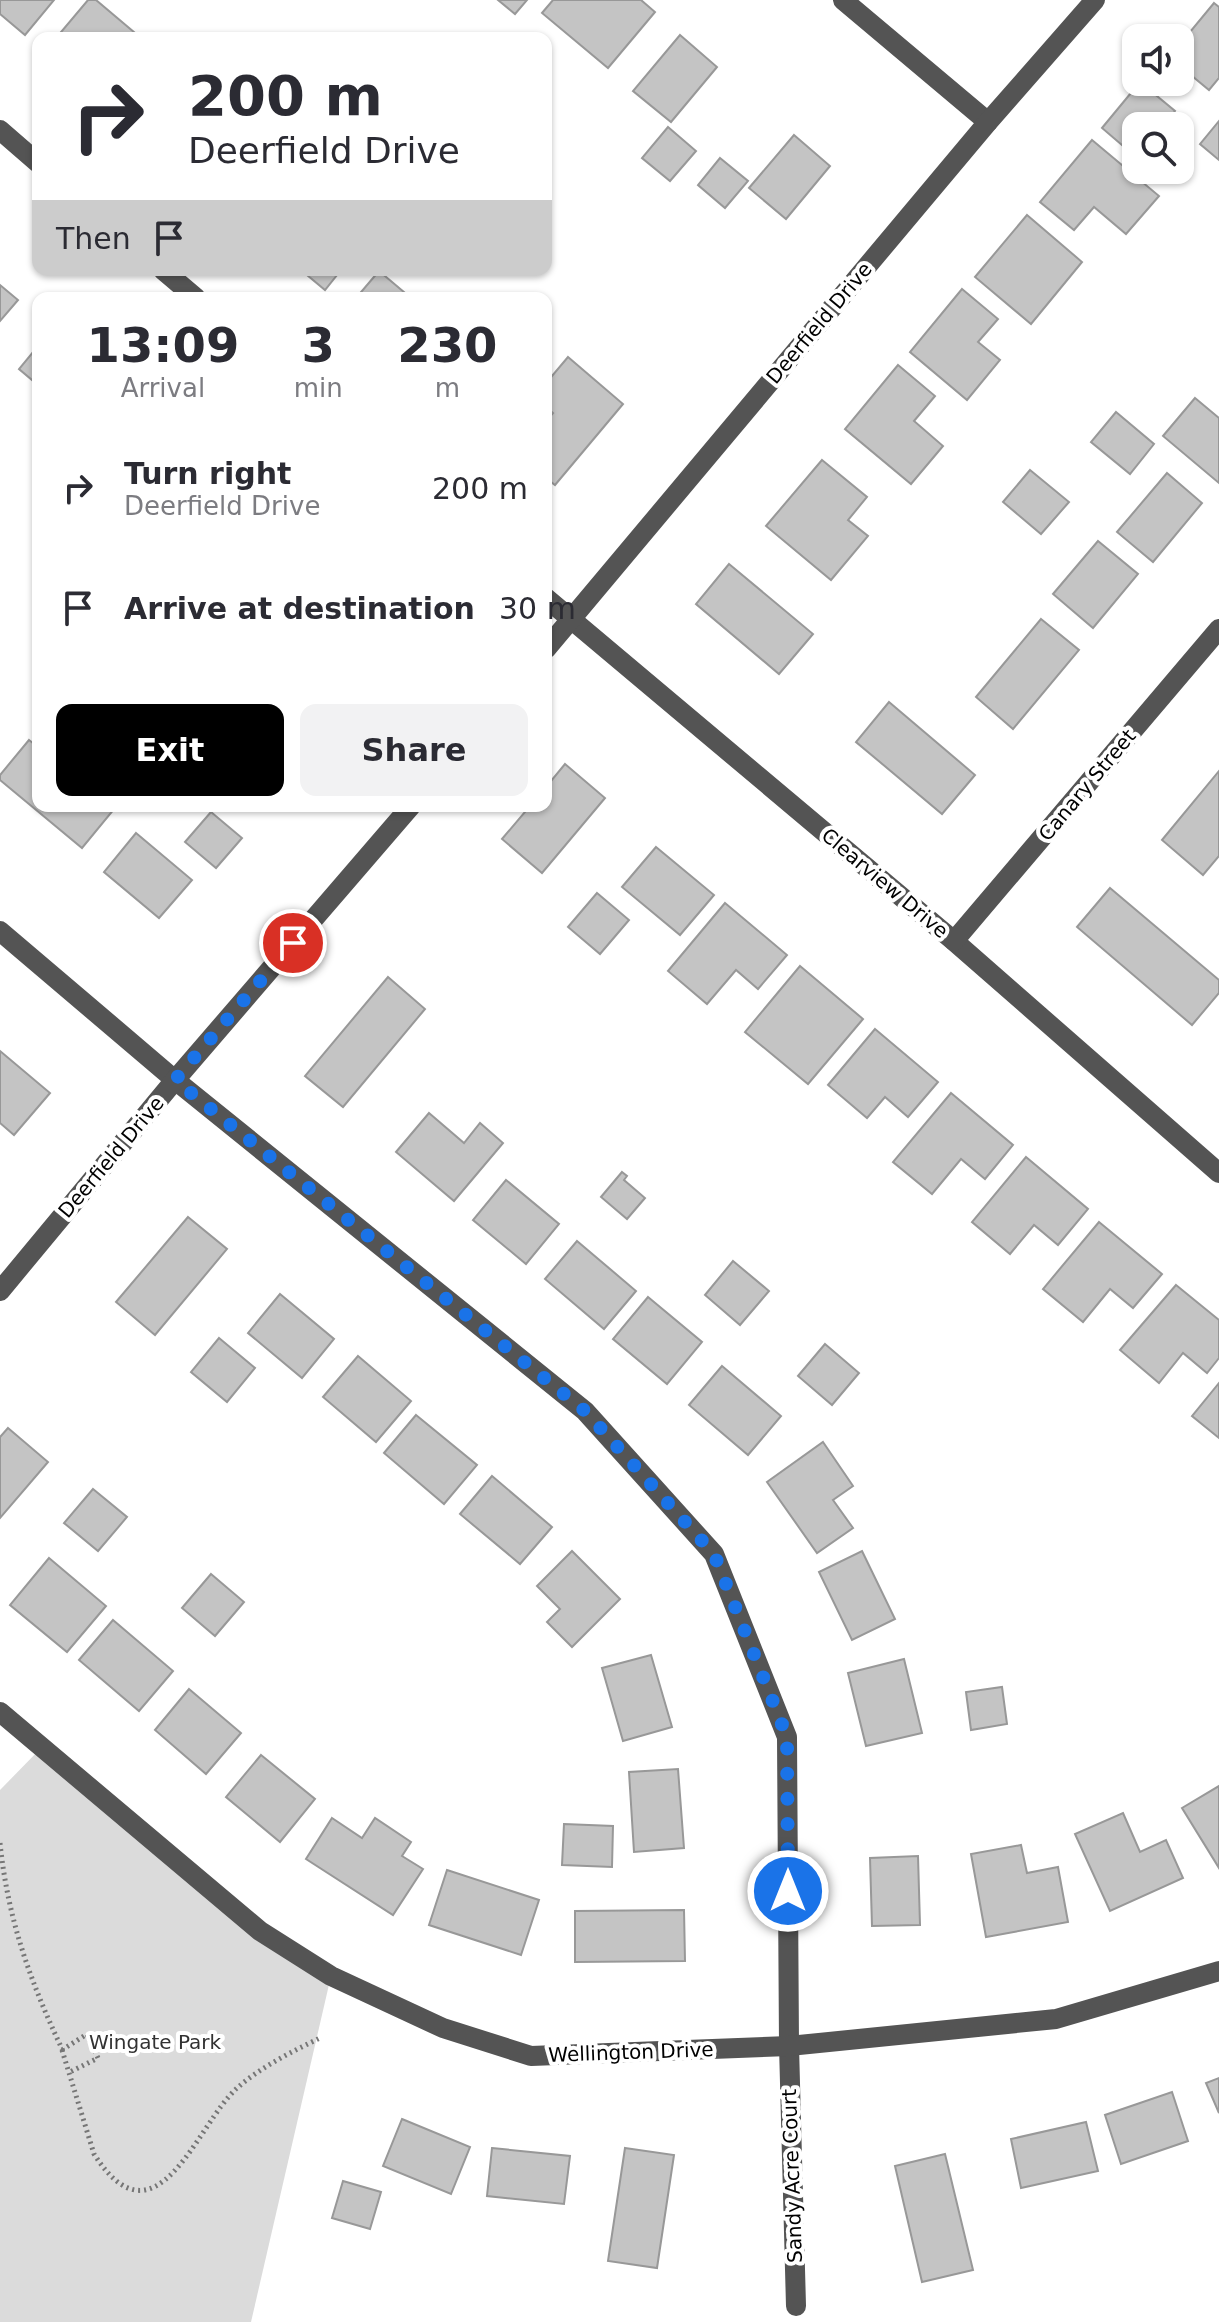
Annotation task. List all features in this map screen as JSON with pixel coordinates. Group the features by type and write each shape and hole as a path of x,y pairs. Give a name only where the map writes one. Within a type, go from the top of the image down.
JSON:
{"street":[{"path":"843,0 988,122"},
{"name":"Deerfield Drive","path":"552,642 988,122 1095,0"},
{"path":"0,130 32,158"},
{"path":"170,276 189,292"},
{"name":"Clearview Drive","path":"552,603 954,941 1219,1173"},
{"name":"Canary Street","path":"954,941 1219,629"},
{"name":"Deerfield Drive","path":"0,1291 175,1080 406,812"},
{"name":"Sandy Acre Court","path":"0,931 175,1080 585,1411 714,1554 787,1737 789,2046 796,2306"},
{"name":"Wellington Drive","path":"0,1712 260,1931 331,1976 443,2028 531,2056 789,2046 1056,2019 1219,1971"}],"path":[{"path":"0,1843 15,1932 69,2072 98,2058 87,2034 62,2050"},
{"path":"62,2050 94,2154 114,2177 139,2189 150,2188 171,2176 235,2090 253,2076 320,2038"}],"green space":[{"name":"Wingate Park","path":"42,1747 331,1976 251,2322 0,2322 0,1790"}],"building":[{"path":"0,0 54,0 25,35 0,14"},
{"path":"88,0 96,0 134,32 61,32"},
{"path":"498,0 527,0 515,14"},
{"path":"553,0 641,0 655,12 608,68 542,13"},
{"path":"1214,3 1219,7 1219,78 1209,90 1194,78 1194,27"},
{"path":"680,35 717,67 671,122 633,91"},
{"path":"1128,96 1157,96 1175,111 1122,112 1122,145 1102,128"},
{"path":"1219,121 1219,160 1200,144"},
{"path":"668,127 696,151 670,181 642,158"},
{"path":"794,135 830,166 786,219 749,188"},
{"path":"1092,140 1122,165 1122,184 1145,184 1159,196 1126,234 1094,207 1074,230 1040,202"},
{"path":"720,158 748,181 725,208 698,185"},
{"path":"1027,215 1082,262 1031,324 975,277"},
{"path":"308,276 336,276 325,290"},
{"path":"375,276 385,276 404,292 361,292"},
{"path":"0,285 18,300 0,321"},
{"path":"962,289 998,319 978,342 1000,360 967,400 910,352"},
{"path":"32,353 32,380 19,369"},
{"path":"568,357 623,404 555,485 552,483 552,376"},
{"path":"898,365 935,396 914,421 943,446 911,484 845,429"},
{"path":"1195,398 1219,418 1219,483 1163,436"},
{"path":"1116,412 1154,444 1130,474 1091,442"},
{"path":"822,460 867,497 848,520 868,536 831,580 766,526"},
{"path":"1030,470 1069,502 1041,534 1003,502"},
{"path":"1167,473 1202,503 1153,562 1117,532"},
{"path":"1098,541 1138,574 1093,628 1053,594"},
{"path":"729,564 813,634 779,674 696,604"},
{"path":"1041,619 1079,650 1013,729 976,697"},
{"path":"889,702 975,775 942,814 856,742"},
{"path":"29,740 32,742 32,807 0,780 0,775"},
{"path":"565,764 605,798 542,873 502,839 525,812 552,812 552,780"},
{"path":"1219,771 1219,856 1203,875 1162,840"},
{"path":"39,812 112,812 82,848"},
{"path":"211,812 242,838 216,868 185,842"},
{"path":"136,833 192,880 159,918 104,872"},
{"path":"656,847 714,895 680,935 622,887"},
{"path":"1110,888 1219,980 1219,993 1192,1025 1077,927"},
{"path":"597,893 629,920 600,954 568,927"},
{"path":"725,903 787,955 758,989 736,970 707,1004 668,971"},
{"path":"800,966 863,1019 808,1084 745,1032"},
{"path":"388,977 425,1009 343,1107 305,1076"},
{"path":"875,1029 938,1082 908,1117 885,1097 867,1118 828,1085"},
{"path":"0,1051 50,1093 14,1135 0,1123"},
{"path":"951,1093 1013,1145 985,1179 961,1159 932,1194 893,1162"},
{"path":"429,1113 464,1143 480,1123 503,1143 454,1201 396,1152"},
{"path":"1026,1157 1088,1209 1058,1245 1034,1225 1010,1254 972,1222"},
{"path":"622,1172 627,1176 624,1180 645,1198 627,1219 601,1197"},
{"path":"506,1180 559,1224 526,1264 473,1220"},
{"path":"188,1217 227,1249 155,1335 116,1302"},
{"path":"1099,1222 1162,1274 1133,1308 1110,1289 1083,1322 1043,1289"},
{"path":"577,1241 636,1291 604,1329 545,1279"},
{"path":"733,1261 769,1291 740,1325 705,1295"},
{"path":"1176,1285 1219,1320 1219,1358 1207,1373 1183,1353 1159,1383 1120,1350"},
{"path":"280,1294 334,1339 302,1378 248,1333"},
{"path":"648,1297 702,1342 667,1384 613,1339"},
{"path":"219,1338 255,1368 227,1402 191,1372"},
{"path":"825,1344 859,1373 832,1405 798,1376"},
{"path":"358,1356 411,1401 376,1442 323,1397"},
{"path":"722,1366 781,1416 748,1455 689,1405"},
{"path":"1219,1383 1219,1438 1192,1416"},
{"path":"416,1415 477,1465 444,1504 384,1453"},
{"path":"8,1428 48,1462 0,1518 0,1437"},
{"path":"823,1442 853,1486 833,1500 853,1528 817,1553 767,1482"},
{"path":"492,1476 552,1527 520,1564 460,1514"},
{"path":"93,1489 127,1517 98,1551 64,1523"},
{"path":"572,1551 620,1599 572,1647 547,1622 560,1609 537,1586"},
{"path":"862,1551 895,1619 852,1640 819,1572"},
{"path":"49,1558 106,1606 67,1652 10,1605"},
{"path":"211,1574 244,1602 215,1636 182,1608"},
{"path":"113,1620 173,1671 139,1711 79,1660"},
{"path":"651,1655 672,1727 623,1741 602,1668"},
{"path":"904,1659 922,1733 866,1746 848,1673"},
{"path":"1002,1687 1007,1724 971,1730 966,1692"},
{"path":"189,1689 241,1733 206,1774 155,1730"},
{"path":"261,1755 315,1799 280,1842 226,1797"},
{"path":"678,1769 684,1848 634,1852 629,1772"},
{"path":"1219,1786 1219,1868 1182,1808"},
{"path":"1123,1813 1140,1852 1166,1840 1183,1878 1110,1911 1075,1834"},
{"path":"332,1818 362,1838 375,1818 411,1842 402,1856 423,1869 393,1915 306,1859"},
{"path":"564,1824 613,1826 612,1867 562,1865"},
{"path":"1021,1845 1027,1873 1058,1867 1068,1922 986,1937 971,1854"},
{"path":"918,1856 920,1925 872,1926 870,1858"},
{"path":"447,1870 539,1900 521,1955 429,1925"},
{"path":"684,1910 685,1961 575,1962 575,1911"},
{"path":"1219,2078 1219,2113 1206,2083"},
{"path":"1172,2092 1188,2141 1121,2164 1105,2115"},
{"path":"402,2119 470,2147 451,2194 383,2166"},
{"path":"1086,2122 1098,2171 1021,2188 1011,2139"},
{"path":"492,2148 570,2156 564,2204 487,2196"},
{"path":"625,2148 674,2155 657,2268 608,2261"},
{"path":"945,2154 973,2270 922,2282 895,2166"},
{"path":"343,2181 381,2192 370,2229 332,2218"}],"route":[{"path":"293,943 175,1080 585,1411 714,1554 787,1737 788,1891"}]}
